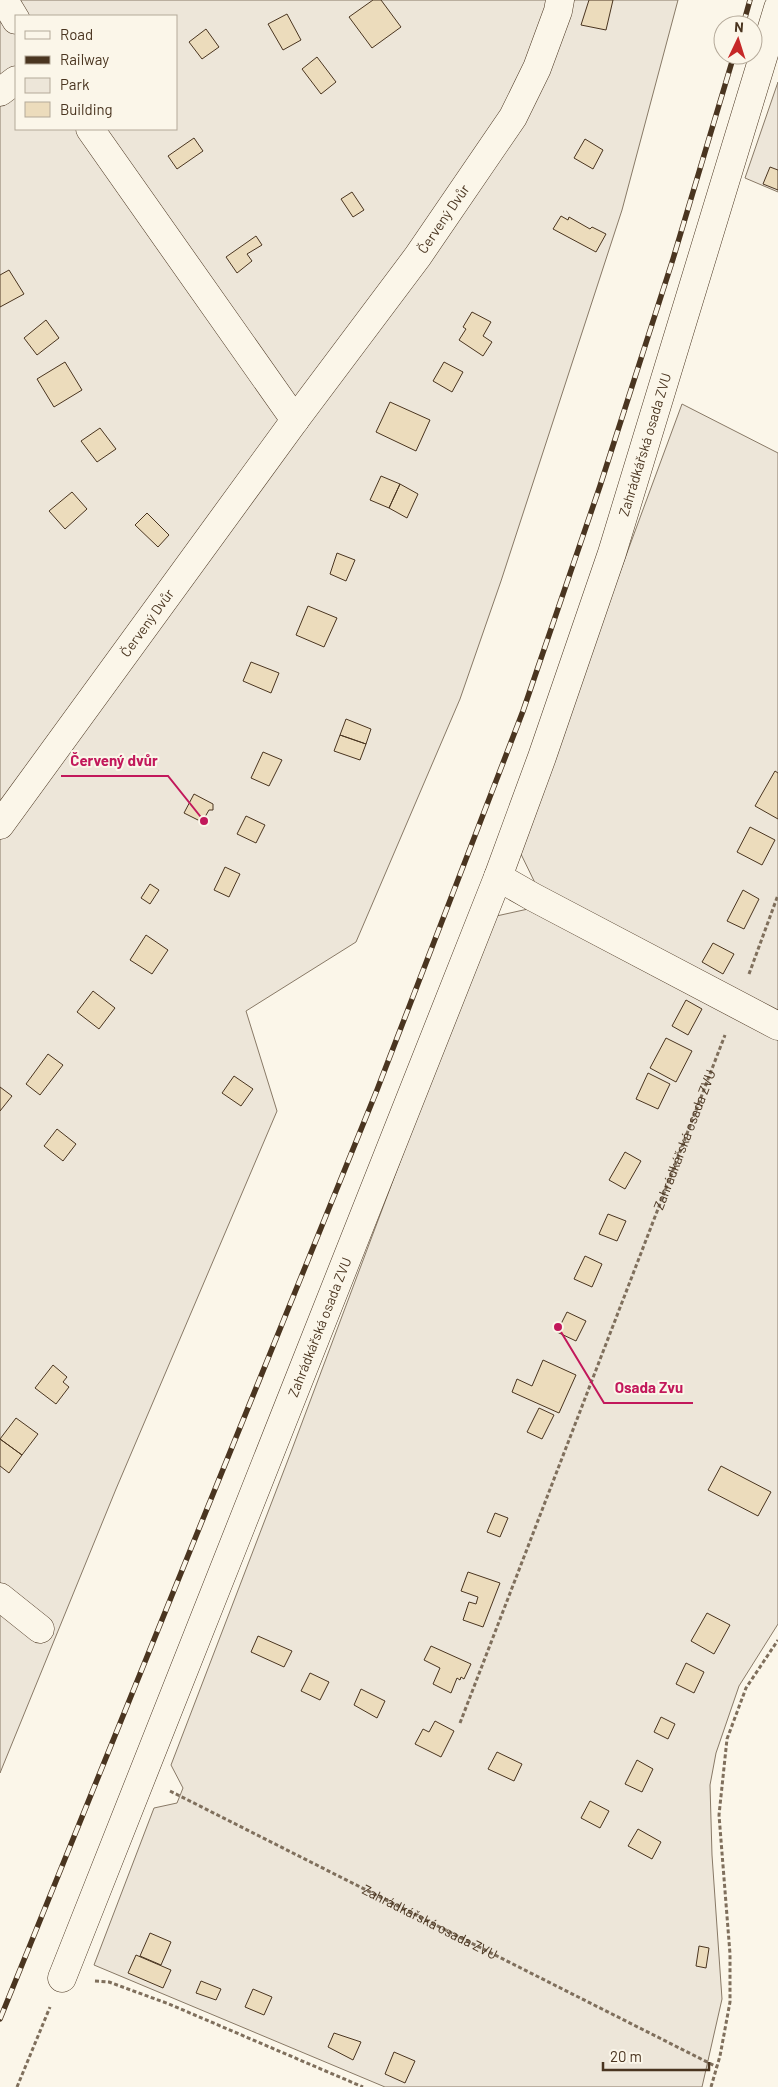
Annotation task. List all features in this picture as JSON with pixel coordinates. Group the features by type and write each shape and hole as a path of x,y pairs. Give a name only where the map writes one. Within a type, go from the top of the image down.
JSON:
{"street":[{"path":"4,0 15,18"},
{"name":"Červený Dvůr","path":"0,826 295,420 418,256 512,117 536,68 558,11 560,0"},
{"name":"Zahrádkářská osada ZVU","path":"62,1978 498,877 542,757 612,552 778,8"},
{"path":"0,92 15,81"},
{"path":"91,130 295,420"},
{"path":"498,877 778,1026"},
{"path":"0,1596 40,1629"}],"path":[{"name":"Zahrádkářská osada ZVU","path":"460,1723 778,895"},
{"path":"711,2087 730,2002 730,1954 719,1815 727,1739 746,1688 778,1640"},
{"name":"Zahrádkářská osada ZVU","path":"142,1778 717,2066"},
{"path":"17,2087 62,1978 109,1982 169,2004 363,2087"}],"green space":[{"path":"0,0 678,0 622,210 501,581 460,699 356,942 246,1011 277,1111 116,1489 0,1773"},
{"path":"778,82 778,192 745,178"},
{"path":"682,404 778,453 778,1624 739,1686 716,1753 710,1785 712,1855 722,1999 702,2087 385,2087 94,1965 154,1808 177,1803 183,1788 171,1765 492,917 528,909 537,887 518,848"}],"building":[{"path":"373,0 381,0 401,27 372,48 349,17"},
{"path":"589,0 613,0 606,30 581,25"},
{"path":"287,14 301,40 283,50 268,24"},
{"path":"206,29 219,47 202,59 189,42"},
{"path":"317,57 336,82 321,94 302,69"},
{"path":"194,138 203,151 177,169 168,156"},
{"path":"585,139 603,150 593,169 574,158"},
{"path":"770,167 778,170 778,190 763,184"},
{"path":"352,192 364,210 353,217 341,199"},
{"path":"561,216 568,220 569,217 590,229 592,227 606,234 596,252 553,229"},
{"path":"256,236 262,245 247,254 252,261 237,273 226,257"},
{"path":"9,270 24,294 0,307 0,275"},
{"path":"472,312 491,322 483,336 492,342 483,356 459,340 466,329 463,327"},
{"path":"46,320 59,338 37,355 24,338"},
{"path":"65,362 82,390 54,407 37,379"},
{"path":"444,362 463,372 452,392 433,381"},
{"path":"390,402 430,420 416,451 376,432"},
{"path":"100,428 116,449 97,462 81,441"},
{"path":"381,476 400,484 389,508 370,500"},
{"path":"400,484 418,494 407,518 389,508"},
{"path":"72,492 87,509 65,529 49,511"},
{"path":"147,513 169,535 158,547 135,525"},
{"path":"337,553 355,560 346,581 330,574"},
{"path":"308,606 337,618 324,647 296,635"},
{"path":"251,662 279,673 271,693 243,681"},
{"path":"346,719 371,729 366,744 340,735"},
{"path":"340,735 366,744 360,760 334,751"},
{"path":"263,752 282,760 269,786 251,778"},
{"path":"775,771 778,773 778,819 755,806"},
{"path":"194,794 213,804 213,810 209,810 202,822 184,813"},
{"path":"246,816 265,825 256,843 237,834"},
{"path":"750,827 775,840 762,865 737,852"},
{"path":"225,867 240,874 229,897 214,890"},
{"path":"150,884 159,890 150,904 141,898"},
{"path":"743,890 759,899 744,929 727,921"},
{"path":"146,935 168,950 152,974 130,960"},
{"path":"713,943 734,954 723,974 702,962"},
{"path":"93,991 115,1008 99,1029 77,1012"},
{"path":"686,1000 702,1009 688,1035 672,1026"},
{"path":"666,1038 692,1051 676,1082 650,1068"},
{"path":"48,1054 63,1065 40,1095 26,1084"},
{"path":"648,1073 670,1084 658,1109 636,1099"},
{"path":"234,1076 253,1089 241,1106 222,1093"},
{"path":"0,1087 12,1096 0,1111"},
{"path":"57,1129 76,1144 63,1161 44,1146"},
{"path":"625,1152 641,1161 625,1189 609,1180"},
{"path":"608,1214 626,1221 617,1241 599,1234"},
{"path":"585,1256 602,1264 592,1287 574,1279"},
{"path":"567,1312 586,1321 576,1341 557,1332"},
{"path":"543,1360 576,1375 559,1413 512,1392 517,1379 532,1386"},
{"path":"53,1365 67,1377 63,1382 69,1387 56,1404 35,1388"},
{"path":"539,1408 554,1415 542,1439 527,1432"},
{"path":"16,1418 38,1434 22,1455 0,1439"},
{"path":"0,1439 22,1455 9,1473 0,1466"},
{"path":"721,1466 771,1492 758,1516 708,1490"},
{"path":"495,1513 508,1518 500,1537 487,1532"},
{"path":"468,1572 500,1583 483,1627 463,1620 469,1602 476,1604 478,1597 461,1591"},
{"path":"707,1613 730,1625 714,1654 691,1641"},
{"path":"258,1636 292,1651 284,1667 251,1652"},
{"path":"431,1646 471,1664 464,1679 461,1677 460,1680 457,1678 451,1693 433,1684 440,1668 424,1660"},
{"path":"686,1663 704,1672 694,1693 676,1684"},
{"path":"310,1673 329,1682 320,1700 301,1691"},
{"path":"361,1689 385,1701 377,1718 354,1705"},
{"path":"661,1717 675,1724 668,1739 654,1732"},
{"path":"435,1721 454,1731 441,1757 415,1744 423,1729 429,1732"},
{"path":"497,1752 522,1764 514,1781 488,1769"},
{"path":"637,1760 653,1769 642,1792 625,1784"},
{"path":"590,1801 609,1811 600,1828 581,1818"},
{"path":"638,1829 661,1842 652,1859 628,1846"},
{"path":"150,1933 171,1942 161,1965 140,1956"},
{"path":"699,1946 709,1948 706,1968 696,1966"},
{"path":"136,1955 171,1970 163,1988 128,1973"},
{"path":"201,1981 221,1989 216,2000 196,1993"},
{"path":"253,1989 272,1997 264,2015 245,2007"},
{"path":"334,2033 361,2042 353,2060 328,2047"},
{"path":"394,2052 415,2061 405,2083 385,2074"}],"railway":[{"path":"746,15 750,0"},
{"path":"0,2019 377,1090 523,711 600,486 673,259 731,65"}],"place":[{"name":"Červený dvůr","path":"204,821"},
{"name":"Osada Zvu","path":"558,1327"}]}
